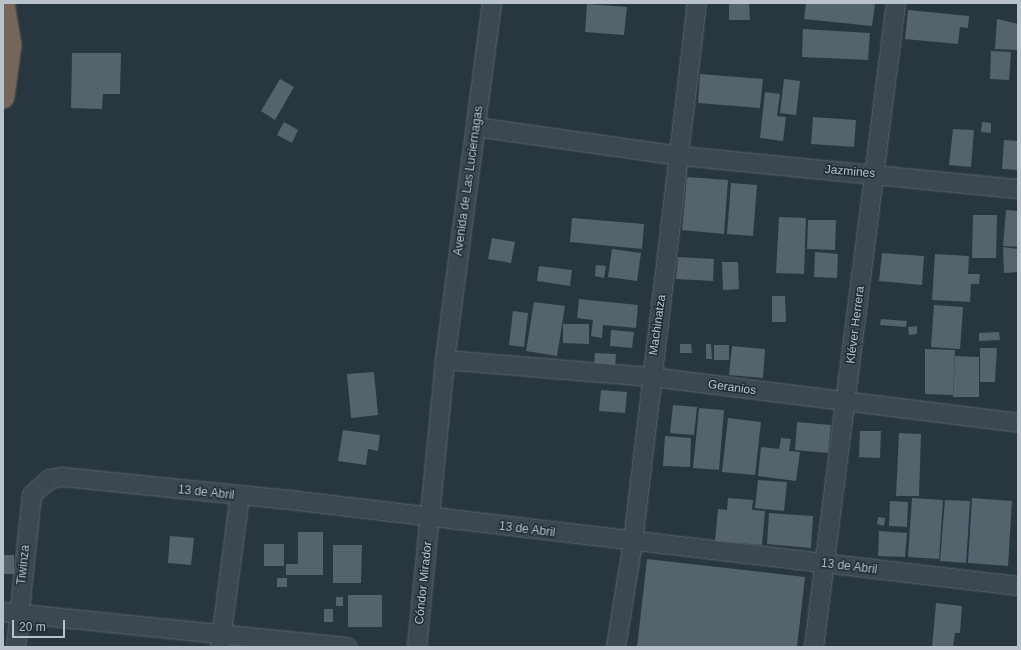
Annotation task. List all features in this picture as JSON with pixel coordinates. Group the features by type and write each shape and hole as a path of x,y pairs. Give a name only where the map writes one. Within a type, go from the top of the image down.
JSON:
{"highway":[{"path":"3,3 10,45 3,97"}],"street":[{"name":"Avenida de Las Luciernagas","path":"431,519 445,360 492,3"},
{"name":"Machinatza","path":"616,647 633,542 651,378 681,156 697,3"},
{"name":"Kléver Herrera","path":"814,647 827,564 896,3"},
{"name":"Jazmines","path":"476,127 681,156 1018,189"},
{"name":"Geranios","path":"445,360 651,378 1018,423"},
{"name":"13 de Abril","path":"39,485 50,478 64,477 1018,586"},
{"name":"Tiwinza","path":"16,647 11,612 30,507 39,485"},
{"path":"221,640 240,496"},
{"name":"Cóndor Mirador","path":"417,647 431,519"},
{"path":"11,612 221,640 347,647"}],"building":[{"path":"729,3 749,3 750,20 729,20"},
{"path":"806,3 875,3 872,26 804,19"},
{"path":"587,4 627,7 624,35 585,32"},
{"path":"908,10 969,16 968,28 960,27 958,44 905,39"},
{"path":"997,19 1018,24 1018,50 995,49"},
{"path":"803,29 870,33 868,60 802,57"},
{"path":"991,51 1011,52 1009,80 990,79"},
{"path":"72,53 121,53 120,94 103,94 102,109 71,108"},
{"path":"700,74 763,79 760,108 698,103"},
{"path":"280,79 294,87 275,120 261,111"},
{"path":"784,79 800,81 796,115 780,113"},
{"path":"765,92 780,94 777,116 786,117 783,141 760,138"},
{"path":"813,117 856,120 854,147 811,144"},
{"path":"284,122 298,130 292,143 277,135"},
{"path":"982,122 991,123 991,133 981,132"},
{"path":"953,129 974,130 971,167 949,165"},
{"path":"1004,140 1018,141 1018,170 1002,169"},
{"path":"687,177 728,180 724,234 682,230"},
{"path":"731,183 757,185 753,236 727,234"},
{"path":"1006,210 1018,211 1018,247 1003,246"},
{"path":"973,215 997,215 996,258 972,258"},
{"path":"779,217 806,218 804,274 776,273"},
{"path":"572,218 644,224 642,249 570,242"},
{"path":"808,220 836,220 835,250 807,249"},
{"path":"492,238 515,242 511,263 488,259"},
{"path":"1003,247 1018,249 1018,272 1004,273"},
{"path":"612,249 641,253 637,281 608,277"},
{"path":"815,252 838,254 837,278 814,277"},
{"path":"882,253 924,256 922,285 879,281"},
{"path":"935,254 969,256 968,274 980,274 979,284 971,284 970,302 932,300"},
{"path":"678,257 714,259 713,281 676,279"},
{"path":"722,262 738,262 739,289 723,290"},
{"path":"596,265 606,266 604,278 595,276"},
{"path":"539,266 572,270 570,286 537,281"},
{"path":"772,296 785,296 786,322 772,322"},
{"path":"579,299 638,305 636,328 603,325 602,338 591,336 593,320 577,318"},
{"path":"534,302 565,306 557,356 526,351"},
{"path":"934,305 963,307 960,349 931,347"},
{"path":"513,311 528,313 524,347 509,345"},
{"path":"881,319 907,321 906,327 880,325"},
{"path":"563,324 589,324 589,344 563,343"},
{"path":"917,326 917,334 909,335 908,327"},
{"path":"611,330 634,332 632,348 610,346"},
{"path":"999,332 1000,340 979,341 979,333"},
{"path":"680,344 691,344 692,353 680,353"},
{"path":"706,344 711,344 712,359 706,359"},
{"path":"714,345 729,345 729,360 714,360"},
{"path":"732,346 765,349 763,378 729,375"},
{"path":"980,348 997,348 995,382 980,382"},
{"path":"925,349 955,350 953,395 925,394"},
{"path":"595,353 616,354 615,369 594,367"},
{"path":"955,356 979,357 979,397 953,397"},
{"path":"374,372 378,415 351,418 347,374"},
{"path":"601,390 627,392 625,413 599,411"},
{"path":"673,405 697,407 694,435 670,433"},
{"path":"699,408 724,410 719,470 693,468"},
{"path":"728,418 761,422 755,475 722,472"},
{"path":"797,422 831,425 828,453 795,450"},
{"path":"343,430 380,435 378,451 368,449 366,465 338,461"},
{"path":"860,431 881,431 880,458 859,457"},
{"path":"899,433 921,434 919,496 896,496"},
{"path":"665,436 691,438 690,467 663,466"},
{"path":"781,438 791,439 789,451 800,452 796,481 758,476 761,447 779,449"},
{"path":"758,480 787,482 784,511 755,508"},
{"path":"728,498 753,500 752,510 765,511 762,545 715,541 718,509 727,510"},
{"path":"912,498 943,500 939,559 908,557"},
{"path":"972,498 1012,501 1008,566 968,563"},
{"path":"945,500 970,501 966,563 940,561"},
{"path":"890,501 908,502 907,527 889,526"},
{"path":"769,513 813,516 811,548 767,544"},
{"path":"878,517 885,518 884,526 877,524"},
{"path":"879,531 907,533 905,557 878,556"},
{"path":"298,532 323,532 323,575 286,575 286,564 298,564"},
{"path":"170,536 194,538 191,565 168,563"},
{"path":"264,544 284,544 284,566 264,566"},
{"path":"333,545 362,545 361,583 333,583"},
{"path":"3,555 14,555 14,574 3,574"},
{"path":"647,559 805,577 797,647 637,647"},
{"path":"277,578 287,578 287,587 277,587"},
{"path":"348,595 382,595 382,627 348,627"},
{"path":"336,597 343,597 343,606 336,606"},
{"path":"936,603 962,606 960,633 955,633 953,647 932,647"},
{"path":"324,609 333,609 333,622 324,622"}]}
